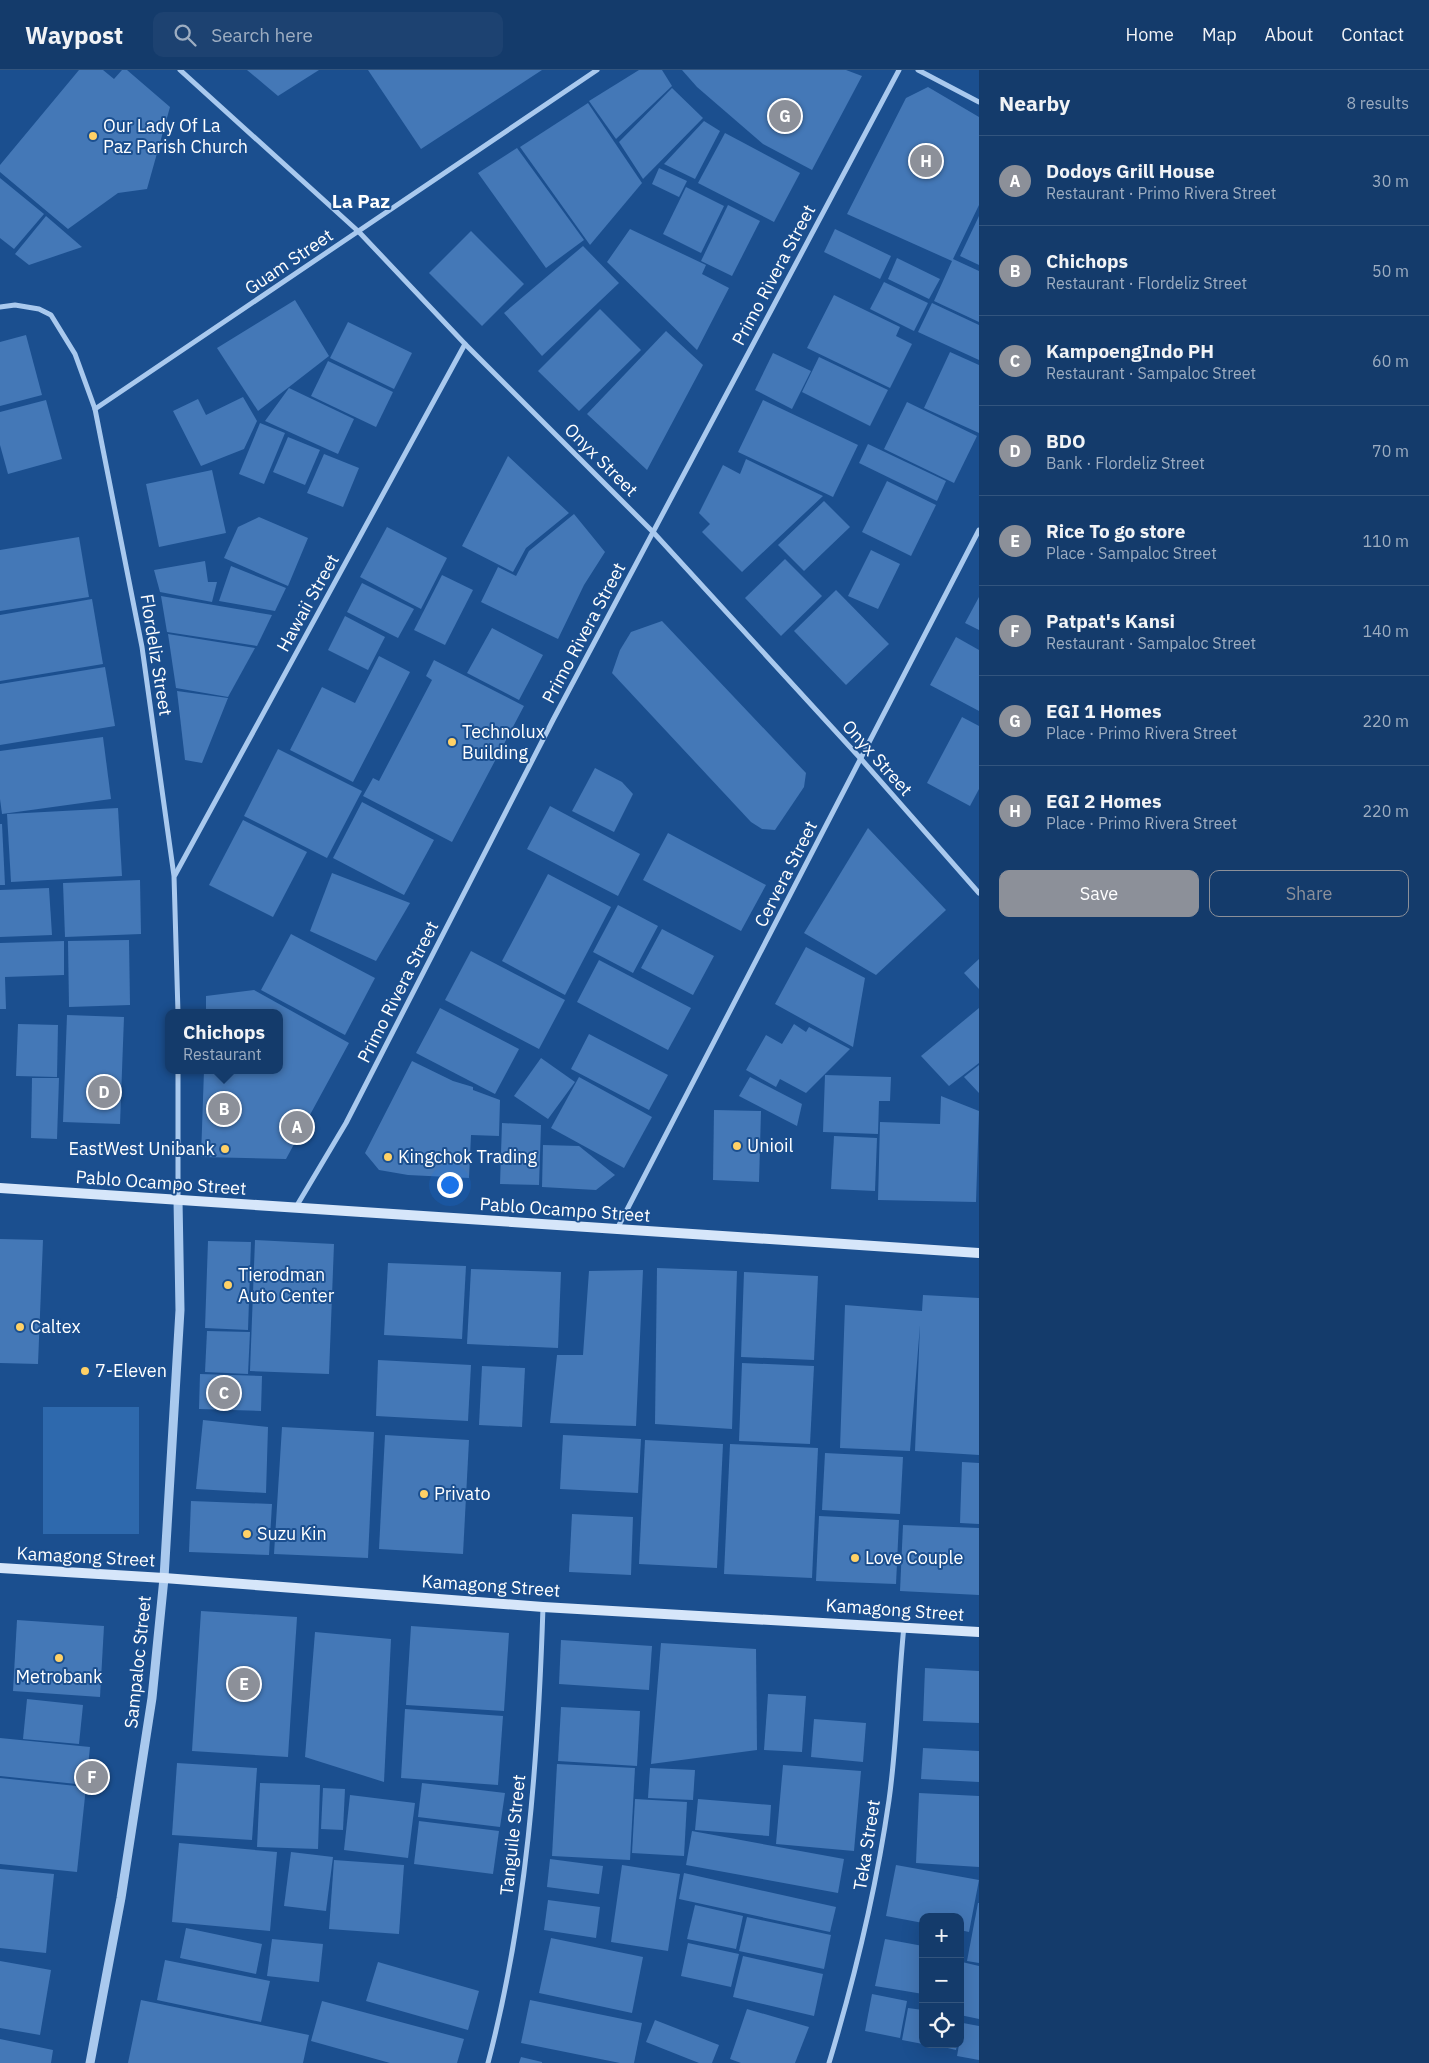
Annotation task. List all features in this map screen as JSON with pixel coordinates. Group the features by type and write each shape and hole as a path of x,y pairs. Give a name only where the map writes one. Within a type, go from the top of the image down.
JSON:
{"main road":[{"name":"Pablo Ocampo Street","path":"0,1188 979,1253"},
{"name":"Kamagong Street","path":"0,1568 164,1578 543,1607 904,1626 979,1632"}],"street":[{"name":"Onyx Street","path":"180,70 358,232 465,344 653,532 861,759 979,893"},
{"name":"Guam Street","path":"95,409 598,70"},
{"name":"Primo Rivera Street","path":"295,1208 346,1123 553,720 899,70"},
{"path":"918,70 979,102"},
{"name":"Flordeliz Street","path":"0,307 15,305 39,309 51,315 75,354 95,409 142,648 174,876 178,1009"},
{"name":"Hawaii Street","path":"174,876 465,344"},
{"name":"Cervera Street","path":"617,1230 979,530"},
{"path":"178,1074 178,1200"},
{"name":"Sampaloc Street","path":"90,2063 135,1816 152,1698 164,1578 180,1310 178,1200"},
{"name":"Tanguile Street","path":"488,2063 504,2004 522,1891 530,1821 543,1607"},
{"name":"Teka Street","path":"829,2063 850,1993 872,1899 889,1800 898,1721 904,1626"}],"shaded area":[{"path":"43,1407 139,1407 139,1534 43,1534"}],"building":[{"name":"Our Lady Of La Paz Parish Church","path":"79,70 103,70 114,79 122,70 127,70 170,107 147,189 118,193 68,229 0,172 0,165"},
{"path":"247,70 319,70 278,96"},
{"path":"368,70 542,70 421,149"},
{"path":"639,70 662,70 672,86 616,139 589,101"},
{"path":"682,70 846,70 862,76 812,170 763,144 697,87"},
{"path":"928,87 979,117 979,205 953,259 979,271 979,322 934,301 952,261 847,214 906,98"},
{"path":"672,88 703,118 643,179 619,142"},
{"path":"588,103 642,183 590,245 520,147"},
{"path":"704,121 720,131 695,179 664,164"},
{"path":"725,133 800,173 774,222 698,183"},
{"path":"517,148 584,240 546,268 478,173"},
{"path":"659,168 687,181 679,197 652,184"},
{"path":"0,178 44,214 14,249 0,238"},
{"path":"686,187 724,206 701,253 663,234"},
{"path":"728,205 760,221 732,276 701,261"},
{"path":"46,216 82,247 29,265 15,254"},
{"path":"979,216 979,265 960,256"},
{"path":"630,229 706,265 702,274 729,288 697,350 607,262"},
{"path":"835,229 891,256 880,279 824,252"},
{"path":"471,231 524,284 482,326 429,273"},
{"path":"583,246 619,283 542,356 504,313"},
{"path":"897,258 940,279 929,299 888,279"},
{"path":"884,282 928,303 914,331 870,309"},
{"path":"834,295 900,327 896,336 912,344 890,388 807,348"},
{"path":"295,300 329,356 258,411 217,348"},
{"path":"932,303 979,325 979,360 918,332"},
{"path":"600,309 641,350 579,411 538,371"},
{"path":"348,322 412,353 394,389 330,358"},
{"path":"666,331 703,365 647,470 587,414"},
{"path":"26,335 42,395 0,406 0,342"},
{"path":"950,352 979,365 979,433 924,408"},
{"path":"773,353 811,371 792,409 755,390"},
{"path":"819,357 888,390 870,426 802,392"},
{"path":"328,361 393,392 376,427 311,396"},
{"path":"289,388 354,419 338,454 265,421"},
{"path":"243,397 257,421 244,449 201,466 173,411 198,399 206,415"},
{"path":"46,400 62,459 8,474 0,445 0,412"},
{"path":"763,400 858,445 833,497 738,452"},
{"path":"907,402 977,436 954,483 884,449"},
{"path":"260,423 285,433 264,484 239,474"},
{"path":"288,437 320,450 305,485 273,472"},
{"path":"868,444 946,481 937,501 859,463"},
{"path":"324,454 359,468 343,507 307,493"},
{"path":"508,456 569,513 526,548 513,572 462,546"},
{"path":"746,459 823,496 742,572 702,532 710,524 699,513 723,465 740,474"},
{"path":"212,470 226,533 159,547 146,484"},
{"path":"887,481 936,505 911,556 862,532"},
{"path":"824,501 850,527 804,571 778,545"},
{"path":"574,514 605,552 584,585 558,639 481,602 498,567 516,576 529,551"},
{"path":"259,517 308,538 288,586 224,558 238,527"},
{"path":"387,527 447,558 421,609 360,577"},
{"path":"79,537 89,597 0,611 0,550"},
{"path":"871,550 900,564 878,609 848,596"},
{"path":"785,559 822,596 781,636 745,598"},
{"path":"205,561 208,582 217,582 212,602 160,592 154,570"},
{"path":"231,566 286,588 275,611 219,601"},
{"path":"442,575 473,590 445,645 414,630"},
{"path":"362,583 414,609 398,638 347,612"},
{"path":"836,590 889,644 846,685 794,631"},
{"path":"161,596 272,615 257,646 167,632"},
{"path":"979,597 979,630 965,623"},
{"path":"92,599 103,664 0,681 0,615"},
{"path":"345,616 385,637 368,670 328,650"},
{"path":"662,621 806,773 804,787 775,830 762,829 751,822 612,673 620,650 631,632"},
{"path":"492,628 543,655 519,700 467,673"},
{"path":"168,634 255,648 228,697 176,688"},
{"path":"956,637 979,650 979,711 930,685"},
{"path":"379,656 410,672 353,782 290,750 322,687 355,703"},
{"name":"Technolux Building","path":"434,660 524,706 452,842 363,796 373,778 379,781 432,680 426,676"},
{"path":"105,667 115,726 0,745 0,684"},
{"path":"177,691 228,698 202,763 185,760"},
{"path":"962,717 979,726 979,789 970,806 927,783"},
{"path":"103,737 111,799 2,814 0,799 0,751"},
{"path":"278,749 362,791 327,858 244,816"},
{"path":"595,768 622,782 633,794 614,832 572,811"},
{"path":"362,802 434,840 404,895 333,858"},
{"path":"550,806 640,854 618,896 527,849"},
{"path":"118,808 122,876 11,882 7,814"},
{"path":"243,820 307,852 273,917 209,885"},
{"path":"0,824 2,824 5,885 0,885"},
{"path":"868,828 946,910 876,975 804,933"},
{"path":"668,833 766,885 741,931 643,880"},
{"path":"332,873 410,903 376,961 310,931"},
{"path":"548,874 611,907 565,995 502,961"},
{"path":"140,880 141,934 65,937 63,883"},
{"path":"49,888 52,935 0,937 0,890"},
{"path":"618,905 658,926 633,973 593,952"},
{"path":"662,929 714,956 693,995 641,968"},
{"path":"291,934 375,978 345,1035 261,990"},
{"path":"129,940 130,1005 69,1007 68,941"},
{"path":"64,941 64,975 5,977 6,1009 0,1009 0,943"},
{"path":"806,947 865,978 853,1047 775,1004"},
{"path":"471,951 565,1000 539,1049 445,1000"},
{"path":"979,959 979,989 964,973"},
{"path":"599,960 691,1008 668,1050 577,1002"},
{"path":"254,990 349,1043 286,1159 201,1157 204,1074 283,1074 283,1009 206,1009 206,996"},
{"path":"440,1008 519,1049 495,1094 416,1053"},
{"path":"979,1008 979,1063 949,1086 921,1056"},
{"path":"67,1015 124,1017 120,1124 63,1122"},
{"path":"18,1024 58,1025 57,1077 16,1076"},
{"path":"794,1024 806,1032 809,1027 850,1049 806,1093 780,1079 776,1087 746,1070 766,1035 782,1044"},
{"path":"589,1034 668,1075 649,1110 571,1069"},
{"path":"541,1058 575,1082 548,1119 514,1096"},
{"path":"412,1061 453,1081 473,1087 473,1090 500,1100 499,1136 471,1135 469,1178 408,1175 379,1170 365,1153"},
{"path":"979,1065 979,1093 964,1077"},
{"path":"825,1075 891,1077 890,1101 879,1101 878,1134 823,1132"},
{"path":"579,1077 652,1117 624,1168 551,1128"},
{"path":"750,1077 802,1104 797,1126 739,1096"},
{"path":"32,1078 59,1078 57,1139 31,1138"},
{"path":"941,1096 979,1111 976,1202 878,1200 880,1122 940,1124"},
{"name":"Unioil","path":"714,1110 761,1111 759,1182 713,1180"},
{"path":"502,1123 541,1125 539,1185 500,1184"},
{"path":"834,1136 877,1138 875,1191 831,1189"},
{"path":"543,1145 579,1146 615,1175 596,1190 542,1187"},
{"name":"Caltex","path":"0,1239 43,1240 38,1364 0,1363"},
{"path":"255,1240 334,1244 329,1374 250,1371"},
{"name":"Tierodman Auto Center","path":"208,1241 251,1242 248,1330 205,1328"},
{"path":"388,1263 466,1266 462,1339 384,1335"},
{"path":"657,1268 737,1271 732,1429 655,1424"},
{"path":"471,1269 561,1272 558,1348 467,1344"},
{"path":"643,1270 636,1426 550,1423 557,1355 583,1355 589,1271"},
{"path":"744,1272 818,1276 814,1360 741,1357"},
{"path":"923,1295 979,1298 979,1455 915,1451 920,1325 910,1451 840,1448 845,1305 922,1311"},
{"path":"207,1331 250,1332 248,1374 205,1372"},
{"path":"378,1360 471,1365 468,1421 376,1416"},
{"path":"742,1363 814,1366 810,1444 739,1441"},
{"path":"482,1366 525,1368 522,1427 479,1425"},
{"path":"200,1374 262,1376 261,1411 199,1409"},
{"path":"203,1420 268,1427 266,1493 196,1489"},
{"path":"282,1427 374,1432 368,1558 274,1554"},
{"name":"Privato","path":"385,1435 469,1440 463,1554 379,1549"},
{"path":"563,1435 641,1439 638,1493 560,1489"},
{"path":"645,1440 723,1444 717,1568 639,1564"},
{"path":"730,1444 818,1448 812,1578 724,1574"},
{"path":"825,1453 903,1457 900,1514 822,1510"},
{"path":"962,1462 979,1463 979,1524 960,1523"},
{"path":"191,1501 272,1504 269,1555 189,1552"},
{"path":"572,1514 633,1517 631,1575 569,1572"},
{"path":"819,1516 899,1520 896,1584 816,1581"},
{"path":"903,1525 979,1528 979,1595 900,1591"},
{"path":"201,1611 297,1617 288,1757 192,1751"},
{"name":"Metrobank","path":"17,1620 104,1626 100,1697 13,1691"},
{"path":"411,1626 509,1633 504,1711 406,1705"},
{"path":"315,1632 391,1639 384,1782 305,1757"},
{"path":"561,1640 652,1646 649,1690 559,1684"},
{"path":"661,1643 756,1649 757,1750 651,1764"},
{"path":"925,1668 979,1671 979,1723 923,1721"},
{"path":"768,1694 806,1696 802,1752 764,1750"},
{"path":"27,1699 83,1705 79,1744 23,1739"},
{"path":"561,1707 640,1711 637,1766 558,1761"},
{"path":"405,1709 503,1716 498,1785 401,1778"},
{"path":"814,1719 866,1723 863,1762 811,1757"},
{"path":"0,1738 90,1747 86,1785 0,1776"},
{"path":"923,1748 979,1751 979,1782 921,1779"},
{"path":"177,1763 257,1768 252,1840 172,1835"},
{"path":"557,1764 635,1768 630,1860 552,1856"},
{"path":"783,1765 861,1771 854,1851 776,1844"},
{"path":"650,1768 695,1770 693,1800 648,1798"},
{"path":"0,1778 86,1787 77,1872 0,1864"},
{"path":"260,1783 320,1785 318,1849 257,1847"},
{"path":"422,1783 505,1793 500,1827 418,1817"},
{"path":"323,1788 345,1789 343,1830 321,1829"},
{"path":"919,1793 979,1796 979,1867 916,1863"},
{"path":"350,1795 415,1803 408,1858 344,1850"},
{"path":"635,1799 687,1802 684,1856 632,1853"},
{"path":"698,1799 771,1805 769,1836 695,1830"},
{"path":"419,1821 499,1831 493,1874 414,1864"},
{"path":"692,1831 844,1859 838,1893 686,1865"},
{"path":"179,1843 277,1852 270,1931 172,1922"},
{"path":"291,1852 333,1857 326,1911 284,1906"},
{"path":"550,1859 603,1866 599,1894 547,1887"},
{"path":"334,1860 404,1865 399,1934 329,1929"},
{"path":"622,1865 680,1874 668,1951 611,1942"},
{"path":"896,1865 979,1880 969,1932 964,1931 964,1913 919,1913 919,1922 886,1916"},
{"path":"0,1869 54,1874 46,1953 0,1948"},
{"path":"684,1873 836,1907 830,1932 679,1899"},
{"path":"548,1900 600,1907 596,1938 544,1930"},
{"path":"979,1903 979,1963 967,1961"},
{"path":"695,1905 743,1916 736,1949 687,1939"},
{"path":"747,1917 831,1935 824,1969 739,1951"},
{"path":"186,1928 262,1944 256,1974 180,1958"},
{"path":"551,1938 643,1957 632,2013 539,1993"},
{"path":"272,1939 323,1944 319,1982 267,1976"},
{"path":"885,1939 919,1945 919,1993 875,1986"},
{"path":"688,1943 739,1954 731,1987 681,1976"},
{"path":"743,1956 823,1974 814,2016 733,1997"},
{"path":"165,1960 270,1981 261,2022 157,2000"},
{"path":"0,1961 51,1970 40,2035 0,2028"},
{"path":"378,1962 479,1991 468,2030 366,2001"},
{"path":"964,1962 979,1966 979,2019 964,2016"},
{"path":"872,1994 907,2001 900,2038 865,2031"},
{"path":"141,2000 309,2035 303,2063 128,2063"},
{"path":"530,2000 642,2023 634,2063 620,2063 521,2043"},
{"path":"322,2001 464,2039 457,2063 390,2063 311,2041"},
{"path":"908,2008 919,2009 919,2043 902,2040"},
{"path":"747,2009 809,2027 795,2063 741,2063 730,2059"},
{"path":"655,2020 719,2045 712,2063 699,2063 646,2042"},
{"path":"964,2023 979,2026 979,2060 957,2056 958,2048 964,2048"},
{"path":"0,2039 53,2050 51,2063 0,2063"},
{"path":"521,2057 542,2062 542,2063 519,2063"}],"place":[{"name":"EGI 1 Homes","path":"785,116"},
{"name":"Our Lady Of La Paz Parish Church","path":"93,136"},
{"name":"EGI 2 Homes","path":"926,161"},
{"name":"Technolux Building","path":"452,742"},
{"name":"BDO","path":"104,1092"},
{"name":"Chichops","path":"224,1109"},
{"name":"Dodoys Grill House","path":"297,1127"},
{"name":"Unioil","path":"737,1146"},
{"name":"EastWest Unibank","path":"225,1149"},
{"name":"Kingchok Trading","path":"388,1157"},
{"name":"Tierodman Auto Center","path":"228,1285"},
{"name":"Caltex","path":"20,1327"},
{"name":"7-Eleven","path":"85,1371"},
{"name":"KampoengIndo PH","path":"224,1393"},
{"name":"Privato","path":"424,1494"},
{"name":"Suzu Kin","path":"247,1534"},
{"name":"Love Couple","path":"855,1558"},
{"name":"Metrobank","path":"59,1658"},
{"name":"Rice To go store","path":"244,1684"},
{"name":"Patpat's Kansi","path":"92,1777"}],"district":[{"name":"La Paz","path":"361,201"}]}
